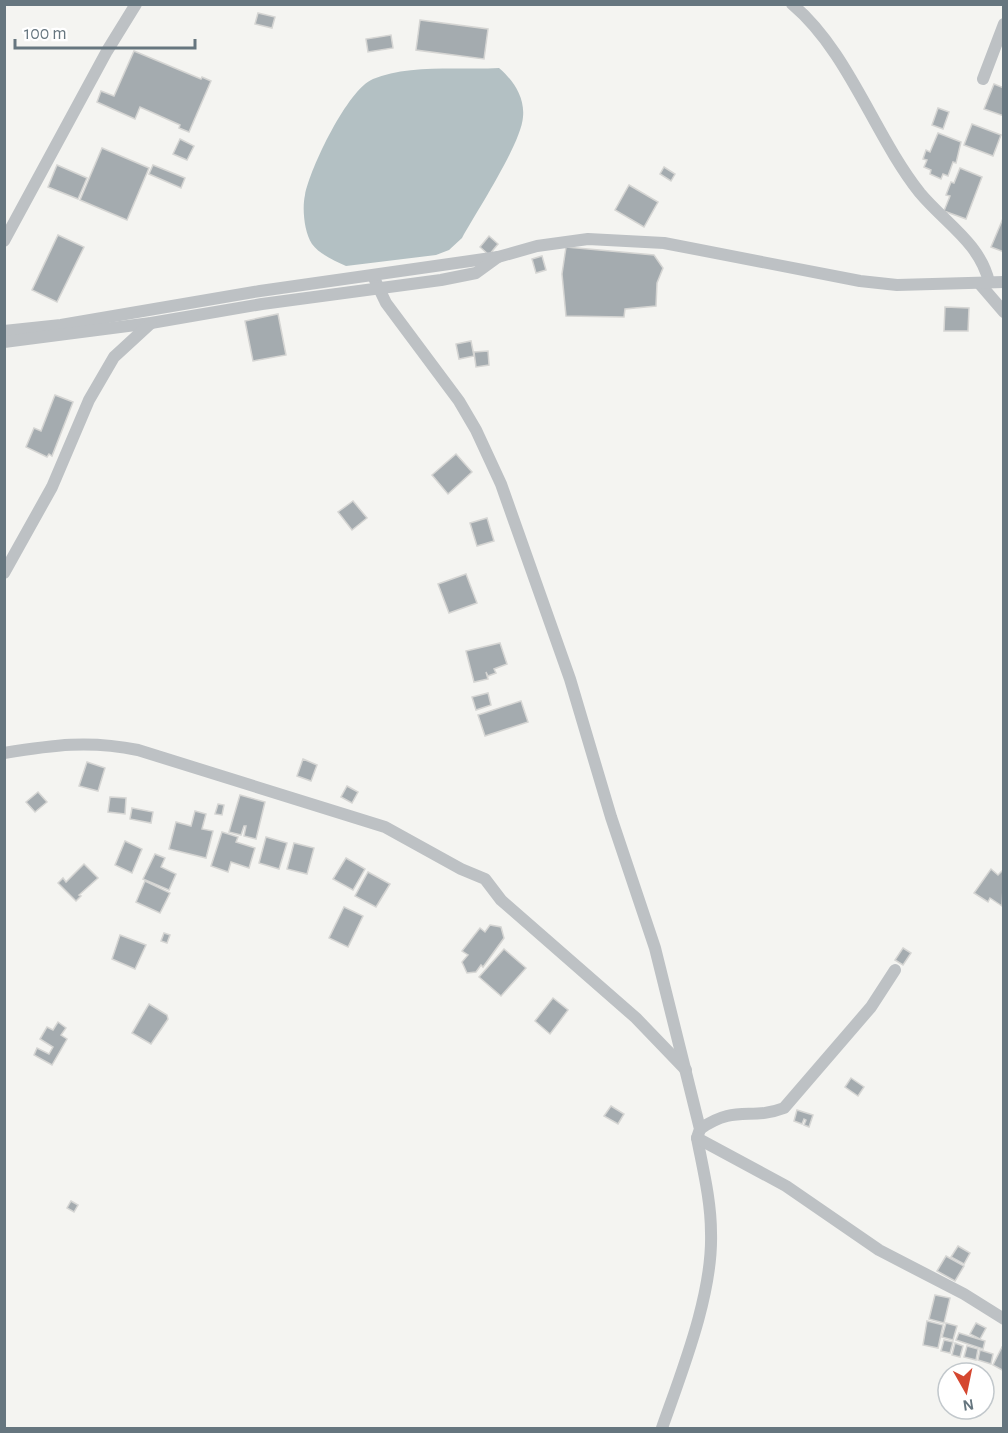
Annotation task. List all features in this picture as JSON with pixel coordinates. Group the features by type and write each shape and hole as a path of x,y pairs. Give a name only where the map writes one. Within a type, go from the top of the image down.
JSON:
{"street":[{"path":"4,241 107,51 136,4"},
{"path":"792,4 816,28 832,51 890,152 910,180 984,263 984,282 1004,312"},
{"path":"983,79 1004,24"},
{"path":"4,342 151,323 261,298 373,276 498,257 537,246 567,241 622,239 664,243 860,281 897,285 1004,282"},
{"path":"4,331 261,298 378,290 467,275 482,270 498,257"},
{"path":"373,276 378,290 459,401 476,430 501,484 586,727 614,826 664,977 687,1071 698,1133 709,1209 710,1260 687,1359 662,1428"},
{"path":"4,573 52,487 89,400 114,357 151,323"},
{"path":"4,753 66,743 103,744 138,750 361,818 404,836 461,869 485,879 501,900 636,1018 687,1071"},
{"path":"698,1133 718,1116 741,1112 771,1112 784,1108 871,1007 895,970"},
{"path":"698,1133 786,1186 879,1250 964,1294 1004,1319"}],"shaded area":[{"path":"499,68 509,78 520,96 523,117 515,144 507,160 462,238 449,250 436,255 346,266 315,248 309,239 304,220 304,200 308,183 322,149 342,113 363,86 373,79 402,71"}],"building":[{"path":"258,13 275,17 272,28 255,24"},
{"path":"420,20 488,29 484,59 416,50"},
{"path":"391,35 393,48 368,52 366,39"},
{"path":"134,51 211,81 189,132 179,128 180,125 140,107 135,119 97,102 101,91 114,96"},
{"path":"994,84 1004,88 1004,116 984,109"},
{"path":"938,108 949,112 943,129 932,125"},
{"path":"972,124 1001,135 993,156 964,145"},
{"path":"938,133 961,142 956,163 953,162 948,176 943,174 941,179 930,174 931,170 924,167 927,160 923,159 926,150 930,152"},
{"path":"180,139 194,146 187,160 173,154"},
{"path":"102,148 149,168 127,220 80,200"},
{"path":"57,165 87,178 78,199 48,187"},
{"path":"153,165 185,178 181,188 149,174"},
{"path":"664,167 675,174 671,181 660,174"},
{"path":"960,168 982,177 966,219 944,211 950,196 946,195"},
{"path":"629,185 658,202 644,227 615,210"},
{"path":"1004,216 1004,252 991,247"},
{"path":"58,235 84,247 57,302 32,290"},
{"path":"489,236 498,244 489,255 480,247"},
{"path":"566,247 654,255 663,268 657,283 656,306 625,309 624,317 566,316 562,274"},
{"path":"542,256 546,270 536,273 532,259"},
{"path":"945,307 969,308 968,331 944,331"},
{"path":"278,314 286,355 253,361 245,321"},
{"path":"471,341 474,356 459,359 456,344"},
{"path":"488,351 489,365 476,367 474,352"},
{"path":"55,395 73,402 52,456 49,454 47,457 26,447 34,428 41,431"},
{"path":"456,454 472,472 448,494 432,475"},
{"path":"353,501 367,518 352,530 338,512"},
{"path":"487,518 494,541 477,546 470,523"},
{"path":"466,574 477,603 449,613 438,584"},
{"path":"500,643 507,664 494,669 496,673 488,676 486,672 488,679 474,682 466,651"},
{"path":"488,693 491,705 476,710 472,697"},
{"path":"521,701 528,722 485,736 478,715"},
{"path":"303,759 317,765 311,781 297,776"},
{"path":"87,762 105,768 98,791 79,786"},
{"path":"347,786 358,792 352,803 341,797"},
{"path":"38,792 47,802 35,812 26,802"},
{"path":"240,795 265,802 256,839 244,836 246,826 241,835 229,832"},
{"path":"110,797 126,798 125,814 108,812"},
{"path":"218,804 224,805 222,815 215,814"},
{"path":"132,808 153,812 151,823 130,819"},
{"path":"195,811 206,814 202,829 213,831 206,858 169,849 176,822 191,826"},
{"path":"222,832 238,837 236,842 255,848 249,868 231,862 228,872 211,866"},
{"path":"266,837 287,843 279,869 259,863"},
{"path":"125,841 142,849 132,873 115,865"},
{"path":"294,843 314,848 307,874 287,869"},
{"path":"155,854 165,858 161,867 176,874 169,890 143,879"},
{"path":"346,858 365,869 353,890 333,879"},
{"path":"84,864 98,878 79,895 81,896 76,901 58,883 63,878 66,882"},
{"path":"991,869 998,875 1004,869 1002,906 990,898 988,902 974,893"},
{"path":"368,872 390,884 376,907 355,896"},
{"path":"145,881 170,893 160,913 136,902"},
{"path":"344,907 363,916 348,947 329,938"},
{"path":"490,925 501,927 504,938 483,967 481,965 476,972 467,973 462,962 468,955 462,951 480,928 485,932"},
{"path":"164,933 170,935 167,943 161,941"},
{"path":"120,935 146,945 135,969 112,959"},
{"path":"903,948 911,953 903,965 895,960"},
{"path":"504,949 526,968 501,996 479,977"},
{"path":"553,998 568,1010 550,1034 535,1021"},
{"path":"149,1004 167,1015 168,1019 151,1044 132,1033"},
{"path":"58,1022 66,1028 61,1035 67,1039 52,1065 34,1055 37,1048 49,1054 53,1047 40,1039 47,1027 53,1030"},
{"path":"851,1078 864,1087 858,1096 845,1087"},
{"path":"611,1106 624,1114 618,1124 604,1116"},
{"path":"797,1110 813,1115 809,1127 804,1125 806,1120 804,1119 802,1124 794,1121"},
{"path":"71,1201 78,1205 74,1212 67,1208"},
{"path":"958,1246 970,1253 964,1264 951,1257"},
{"path":"946,1256 964,1266 955,1281 937,1271"},
{"path":"935,1295 950,1298 944,1323 929,1319"},
{"path":"927,1321 943,1325 938,1348 923,1345"},
{"path":"946,1323 957,1326 953,1340 942,1337"},
{"path":"976,1323 986,1328 980,1339 970,1334"},
{"path":"959,1333 985,1341 983,1349 956,1340"},
{"path":"944,1340 953,1342 950,1353 941,1351"},
{"path":"955,1343 963,1346 960,1357 952,1355"},
{"path":"967,1346 978,1349 976,1360 964,1357"},
{"path":"1002,1347 1004,1348 1004,1371 996,1367 995,1361"},
{"path":"980,1350 993,1354 992,1361 978,1360"}]}
